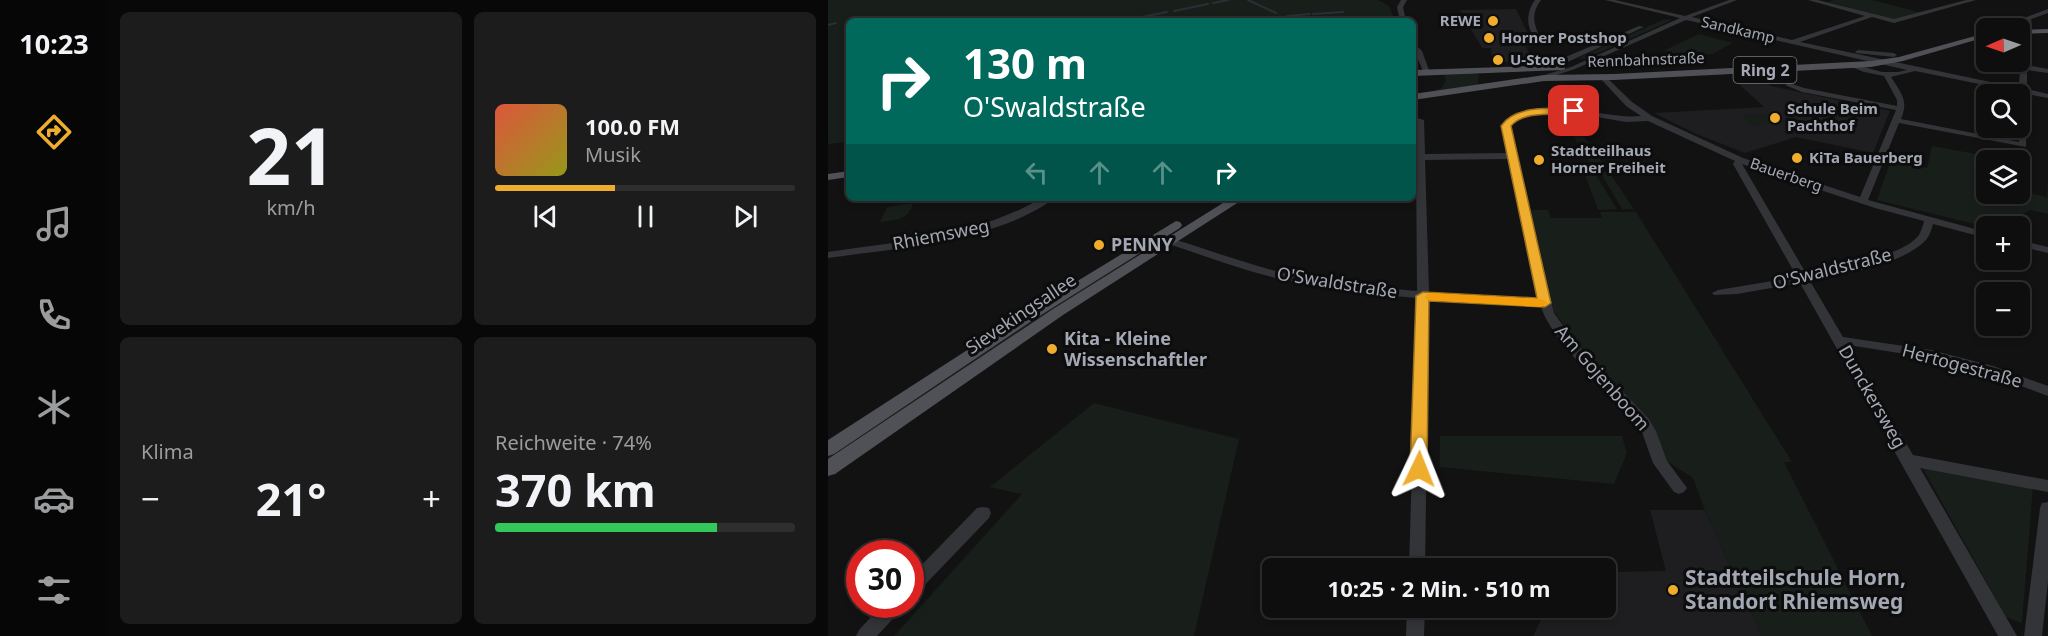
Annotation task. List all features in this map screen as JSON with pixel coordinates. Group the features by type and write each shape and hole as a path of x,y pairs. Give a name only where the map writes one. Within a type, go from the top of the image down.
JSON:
{"main road":[{"path":"2030,32 2048,31"},
{"path":"1932,48 1976,37"},
{"name":"Ring 2","path":"1869,60 1932,48"},
{"name":"Ring 2","path":"1882,63 1932,48"},
{"name":"Rennbahnstraße","path":"1416,96 1546,71 1574,68 1674,71 1869,60"},
{"name":"Rennbahnstraße","path":"1416,73 1546,71 1604,78 1882,63"},
{"path":"1416,93 1427,83 1427,71"},
{"path":"1416,101 1429,95"},
{"path":"828,177 846,174"},
{"name":"Sievekingsallee","path":"828,469 1050,318 1216,201"},
{"name":"Sievekingsallee","path":"828,449 1025,319 1233,201"}],"street":[{"path":"1402,18 1400,7 1404,0"},
{"path":"1538,0 1530,11 1531,27 1538,38"},
{"name":"Sandkamp","path":"1608,0 1882,63 1991,84"},
{"path":"1656,21 1714,0"},
{"path":"1574,68 1685,18 1734,0"},
{"path":"1811,0 1894,21 1973,0"},
{"path":"2028,18 2048,11"},
{"path":"1794,43 1870,16"},
{"path":"1546,71 1645,26"},
{"path":"1416,51 1419,51 1427,71"},
{"path":"1848,55 1869,52 1894,56"},
{"path":"1853,66 1886,75 1904,73 1913,69"},
{"path":"2030,68 2048,71"},
{"path":"1863,201 1901,109 1901,100 1886,75"},
{"name":"Bauerberg","path":"1604,78 1629,104 1649,118 1740,160 1863,201 1976,232"},
{"path":"1789,85 1802,90 1901,109"},
{"name":"Sandkamp","path":"2030,92 2048,96"},
{"name":"Am Gojenboom","path":"1649,118 1626,120 1593,113 1542,111 1516,118 1509,121 1506,126 1545,303 1554,323 1570,344 1643,422 1649,431 1660,463 1679,488"},
{"path":"1416,558 1423,296 1420,120"},
{"path":"1896,120 1976,136"},
{"path":"1987,138 2023,145 2023,138"},
{"path":"1420,157 1513,156"},
{"name":"Dunckersweg","path":"1740,160 1737,165 1909,460 2008,636"},
{"name":"Rhiemsweg","path":"828,255 978,230 1019,215 1043,201"},
{"name":"O'Swaldstraße","path":"1718,293 1803,279 1893,255 1922,238 1929,220"},
{"name":"O'Swaldstraße","path":"1163,239 1235,264 1365,291 1545,303"},
{"path":"2030,246 2048,250"},
{"name":"Hertogestraße","path":"1839,340 1931,354 1988,369 2048,391"},
{"path":"1909,460 2048,486"},
{"path":"2033,636 2048,508"},
{"path":"924,574 983,513"},
{"path":"865,636 882,618"},
{"path":"1415,636 1416,618"}],"shaded area":[{"path":"828,0 1378,0 1389,6 1394,18 846,18 846,142 828,144"},
{"path":"1872,0 1923,13 1895,20 1828,2"},
{"path":"1516,9 1534,46 1526,47 1533,59 1515,63 1492,61 1491,48 1482,48 1460,10"},
{"path":"1665,19 1672,20 1585,59 1578,58"},
{"path":"1699,34 1733,43 1712,54 1670,56 1665,50"},
{"path":"1479,72 1478,85 1434,91 1442,88 1446,80 1444,75 1447,73"},
{"name":"Schule Beim Pachthof","path":"1759,76 1771,86 1890,111 1873,153 1796,137 1745,153 1694,133 1654,113 1764,107 1731,77"},
{"path":"1776,114 1786,123 1751,125 1741,115"},
{"path":"1578,128 1607,169 1597,169 1583,154 1570,129"},
{"path":"1932,146 1976,154 1976,204 2030,204 2030,193 2047,197 2048,178 2048,214 2030,210 2020,216 1976,216 1976,225 1877,200 1891,160 1927,168"},
{"path":"1584,172 1594,172 1617,209 1598,210"},
{"path":"1600,172 1609,172 1634,209 1622,209"},
{"path":"913,203 905,216 880,222 887,207"},
{"path":"1531,210 1548,210 1551,218 1602,218 1600,212 1636,212 1792,462 1784,462 1872,636 1762,636 1705,510 1693,478 1665,460 1633,403 1570,335 1554,311"},
{"path":"1133,255 1138,257 828,462 828,455"},
{"path":"1094,403 1239,439 1194,636 894,636 910,618 924,618 924,603 1022,494 990,487"},
{"path":"1440,436 1622,436 1627,453 1614,484 1440,467"},
{"path":"1921,465 2033,486 2022,623 2006,617"},
{"name":"Stadtteilschule Horn, Standort Rhiemsweg","path":"1650,510 1705,510 1762,636 1533,636 1542,618 1616,618 1616,572 1666,571"}],"waterway":[{"path":"1213,3 1228,0"},
{"path":"1248,0 1276,13"},
{"path":"1174,11 1208,4"},
{"path":"1137,18 1167,12"},
{"path":"1313,14 1343,12"},
{"path":"1290,18 1287,16 1310,14"},
{"path":"828,25 836,23"}],"slow traffic":[{"path":"1431,297 1541,303"}],"place":[{"name":"REWE","path":"1493,21"},
{"name":"Horner Postshop","path":"1489,38"},
{"name":"U-Store","path":"1498,60"},
{"name":"Schule Beim Pachthof","path":"1775,118"},
{"name":"KiTa Bauerberg","path":"1797,158"},
{"name":"Stadtteilhaus Horner Freiheit","path":"1539,160"},
{"name":"PENNY","path":"1099,245"},
{"name":"Kita - Kleine Wissenschaftler","path":"1052,349"},
{"name":"Stadtteilschule Horn, Standort Rhiemsweg","path":"1673,590"}],"route":[{"path":"1419,469 1423,296 1545,303 1506,126 1509,121 1516,118 1542,111 1574,111"}]}
